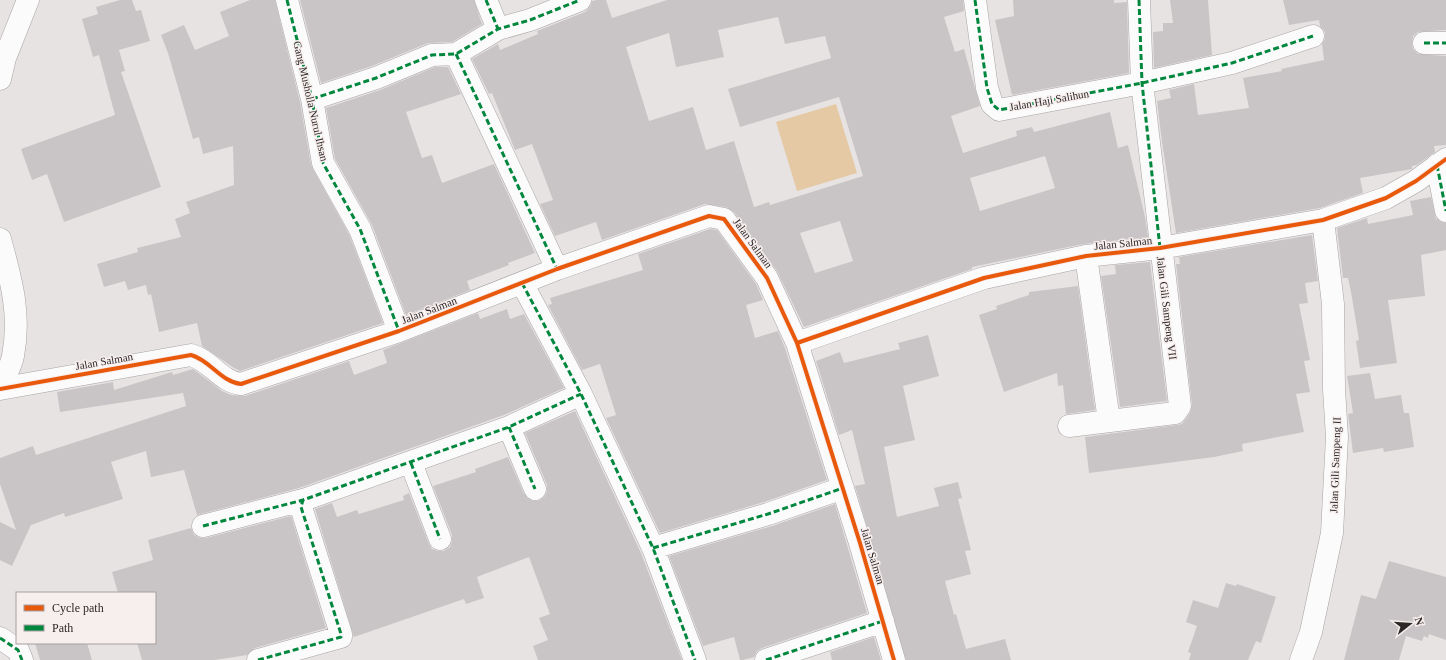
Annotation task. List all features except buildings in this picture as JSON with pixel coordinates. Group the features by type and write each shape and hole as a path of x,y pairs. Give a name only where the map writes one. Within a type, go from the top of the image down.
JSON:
{"street":[{"path":"0,79 5,58 28,0"},
{"name":"Gang Musholla Nurul Ihsan","path":"287,0 312,99 323,163 360,229 399,331"},
{"path":"486,0 498,28"},
{"path":"312,99 376,78 432,55 456,54 498,28 530,20 580,0"},
{"name":"Jalan Haji Salihun","path":"975,0 987,88 992,104 999,110 1142,83"},
{"name":"Jalan Gili Sampeng VII","path":"1069,426 1175,413 1180,406 1160,248 1142,83 1139,0"},
{"path":"1142,83 1232,63 1313,36"},
{"path":"1424,43 1446,43"},
{"path":"456,54 557,269"},
{"path":"1442,162 1446,211"},
{"name":"Jalan Salman","path":"797,343 984,278 1086,256 1160,248 1323,220 1386,198 1404,188 1442,162"},
{"name":"Jalan Salman","path":"0,388 191,355 201,358 232,383 240,384 399,331 557,269 709,216 724,219 767,278 797,343 843,488 894,660"},
{"name":"Jalan Gili Sampeng II","path":"1301,660 1311,632 1332,533 1337,437 1334,389 1333,304 1323,220"},
{"path":"0,239 13,286 17,325 12,358 0,388"},
{"path":"1086,256 1109,421"},
{"path":"522,283 581,394 653,548 695,660"},
{"path":"203,526 303,500 411,463 509,427 581,394"},
{"path":"509,427 535,489"},
{"path":"411,463 440,539"},
{"path":"653,548 768,514 843,488"},
{"path":"258,660 341,637 301,507 303,500"},
{"path":"766,660 883,621"},
{"path":"0,638 18,650 22,660"}],"shaded area":[{"path":"836,104 857,173 797,191 776,122"}],"marked path":[{"path":"287,0 312,99 323,163 360,229 399,331"},
{"path":"486,0 498,29"},
{"path":"312,99 376,78 432,55 456,54 498,29 530,20 580,0"},
{"path":"975,0 987,88 992,104 999,110 1142,83 1232,63 1313,36"},
{"path":"1139,0 1142,83 1160,248"},
{"path":"1424,43 1446,43"},
{"path":"456,54 557,269"},
{"path":"1437,165 1446,211"},
{"path":"522,283 581,394 653,548 695,660"},
{"path":"258,660 341,637 301,507 303,500 509,427 581,394"},
{"path":"509,427 535,489"},
{"path":"411,463 440,539"},
{"path":"653,548 768,514 843,488"},
{"path":"203,526 303,500"},
{"path":"766,660 883,621"},
{"path":"0,638 18,650 22,660"}],"cycle path":[{"path":"797,343 984,278 1086,256 1160,248 1323,220 1386,198 1416,181 1446,159"},
{"path":"0,389 191,355 204,361 227,379 241,384 399,331 557,269 709,216 724,219 767,278 797,343 860,543 894,660"}]}
